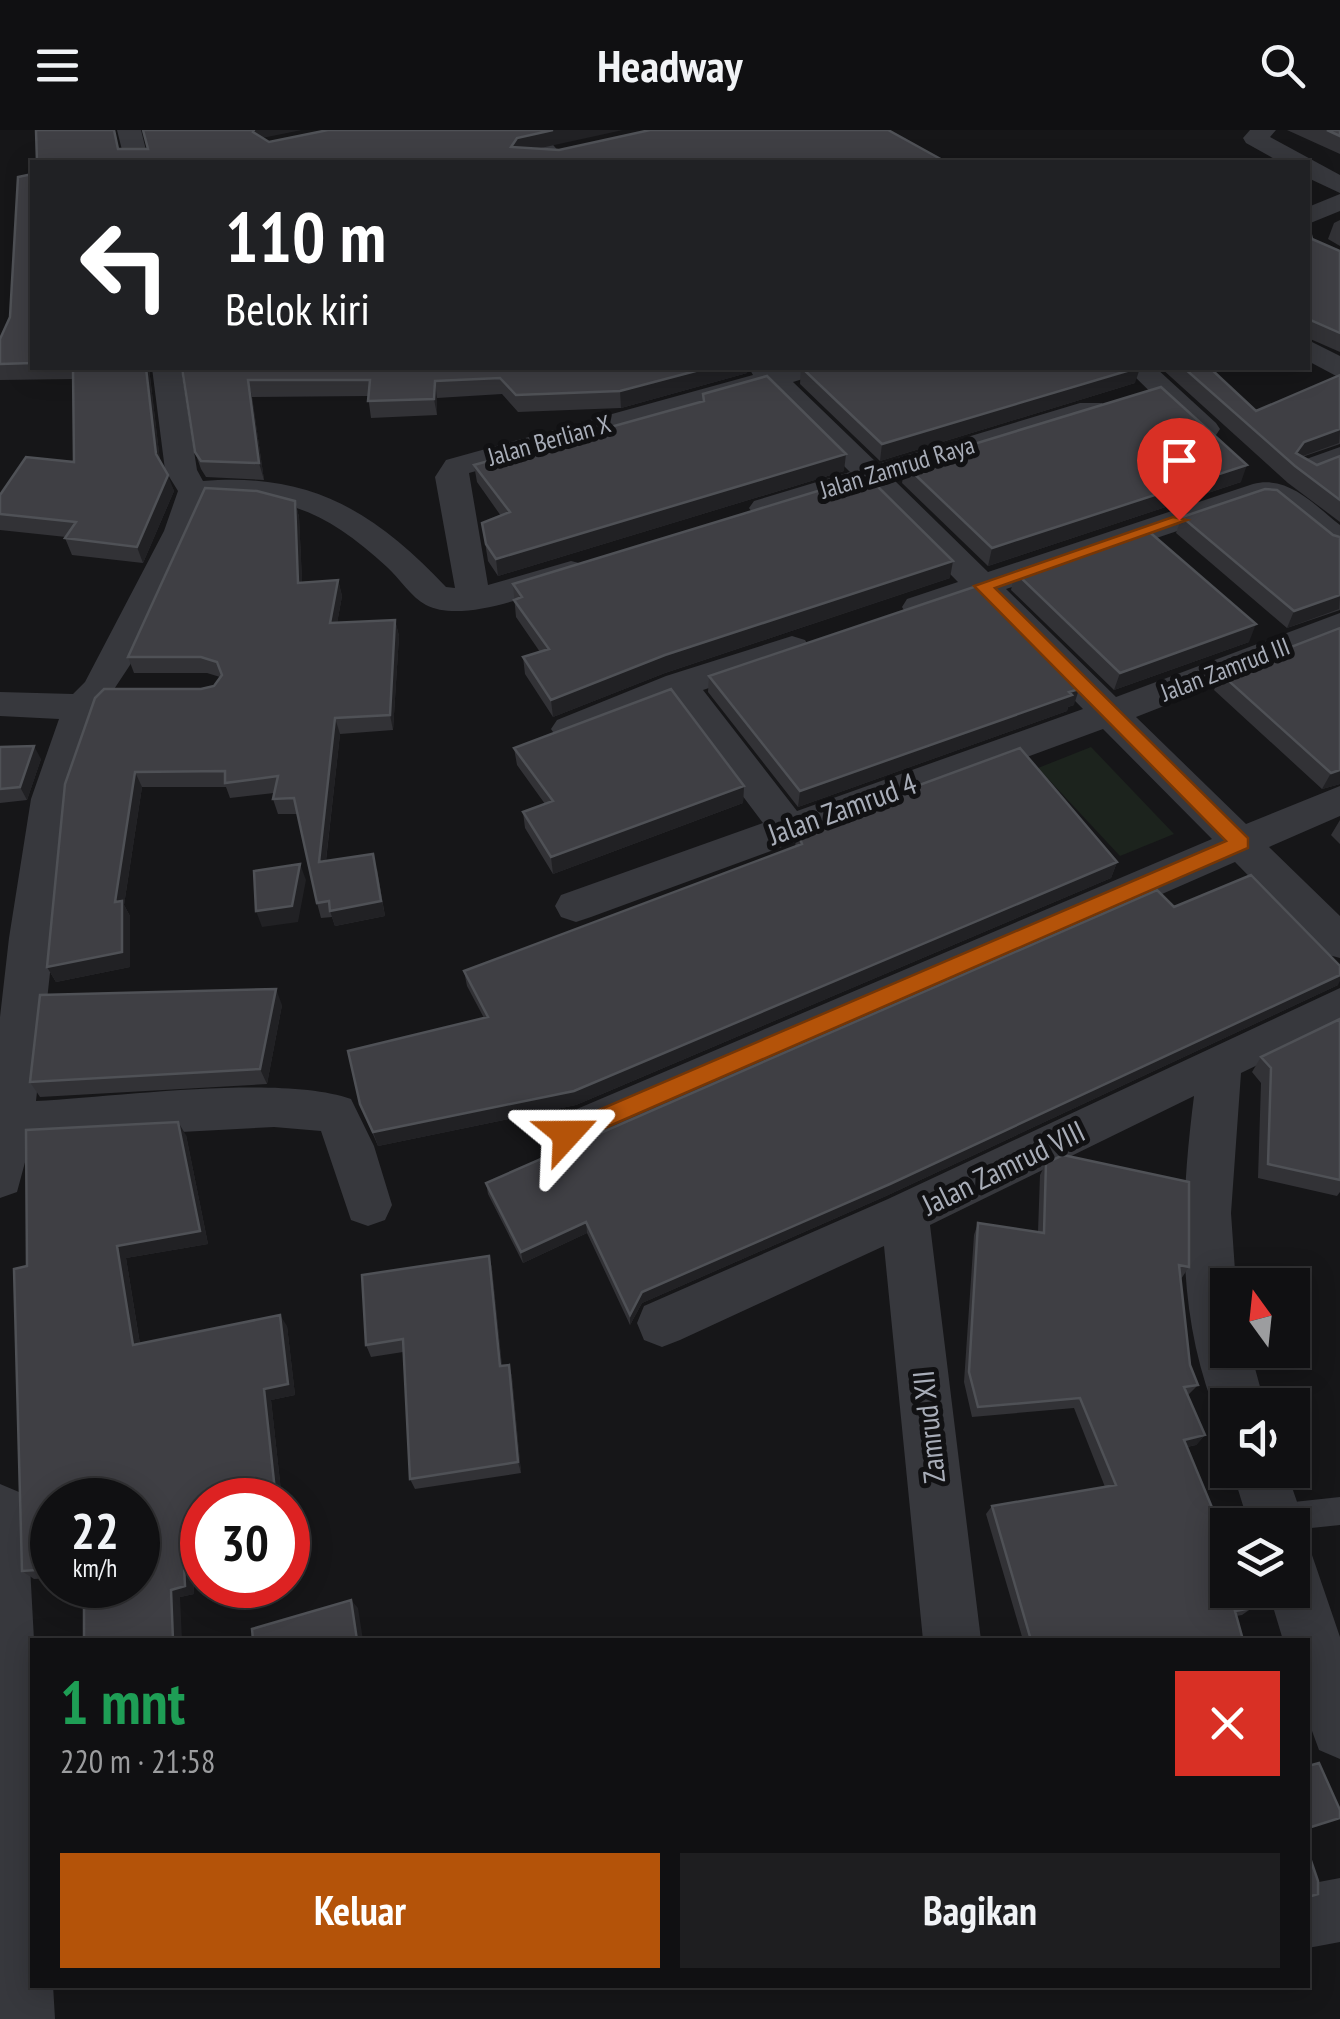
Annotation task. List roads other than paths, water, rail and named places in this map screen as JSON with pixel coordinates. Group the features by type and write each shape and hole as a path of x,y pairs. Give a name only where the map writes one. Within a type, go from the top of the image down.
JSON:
{"street":[{"path":"129,130 136,160"},
{"path":"526,130 544,160"},
{"path":"1264,130 1255,138 1294,160"},
{"path":"549,160 586,150"},
{"path":"1310,169 1340,185"},
{"path":"1310,215 1340,202"},
{"path":"1310,350 1340,369"},
{"path":"0,1177 11,1122 40,854 50,798 105,695 180,531 194,491 182,470 166,370"},
{"path":"768,372 1340,942"},
{"name":"Jalan Berlian X","path":"468,601 452,477 458,467 768,372"},
{"path":"1150,378 1252,475 1340,542"},
{"name":"Jalan Zamrud Raya","path":"742,516 1150,378"},
{"path":"1309,470 1340,456"},
{"path":"888,617 1148,531 1252,475"},
{"path":"194,491 240,488 291,493 335,512 412,572 436,597 468,601 595,563"},
{"path":"1148,531 1178,557"},
{"path":"1252,622 1282,647"},
{"name":"Jalan Zamrud III","path":"1110,713 1340,624"},
{"path":"537,742 680,685 831,636"},
{"path":"680,685 788,827"},
{"path":"0,704 105,695"},
{"name":"Jalan Zamrud 4","path":"576,906 1110,713"},
{"path":"567,1134 1340,800"},
{"name":"Jalan Zamrud VIII","path":"662,1322 905,1214 1340,1005"},
{"path":"1220,1063 1208,1190 1208,1262 1220,1336 1234,1388"},
{"path":"11,1122 274,1108 335,1113 351,1146 368,1205"},
{"name":"Zamrud XII","path":"905,1214 952,1638"},
{"path":"0,1511 15,2009"},
{"path":"1302,1608 1340,1729"},
{"path":"1310,1916 1340,1910"}],"lane":[{"path":"1270,1504 1340,1511"}]}
